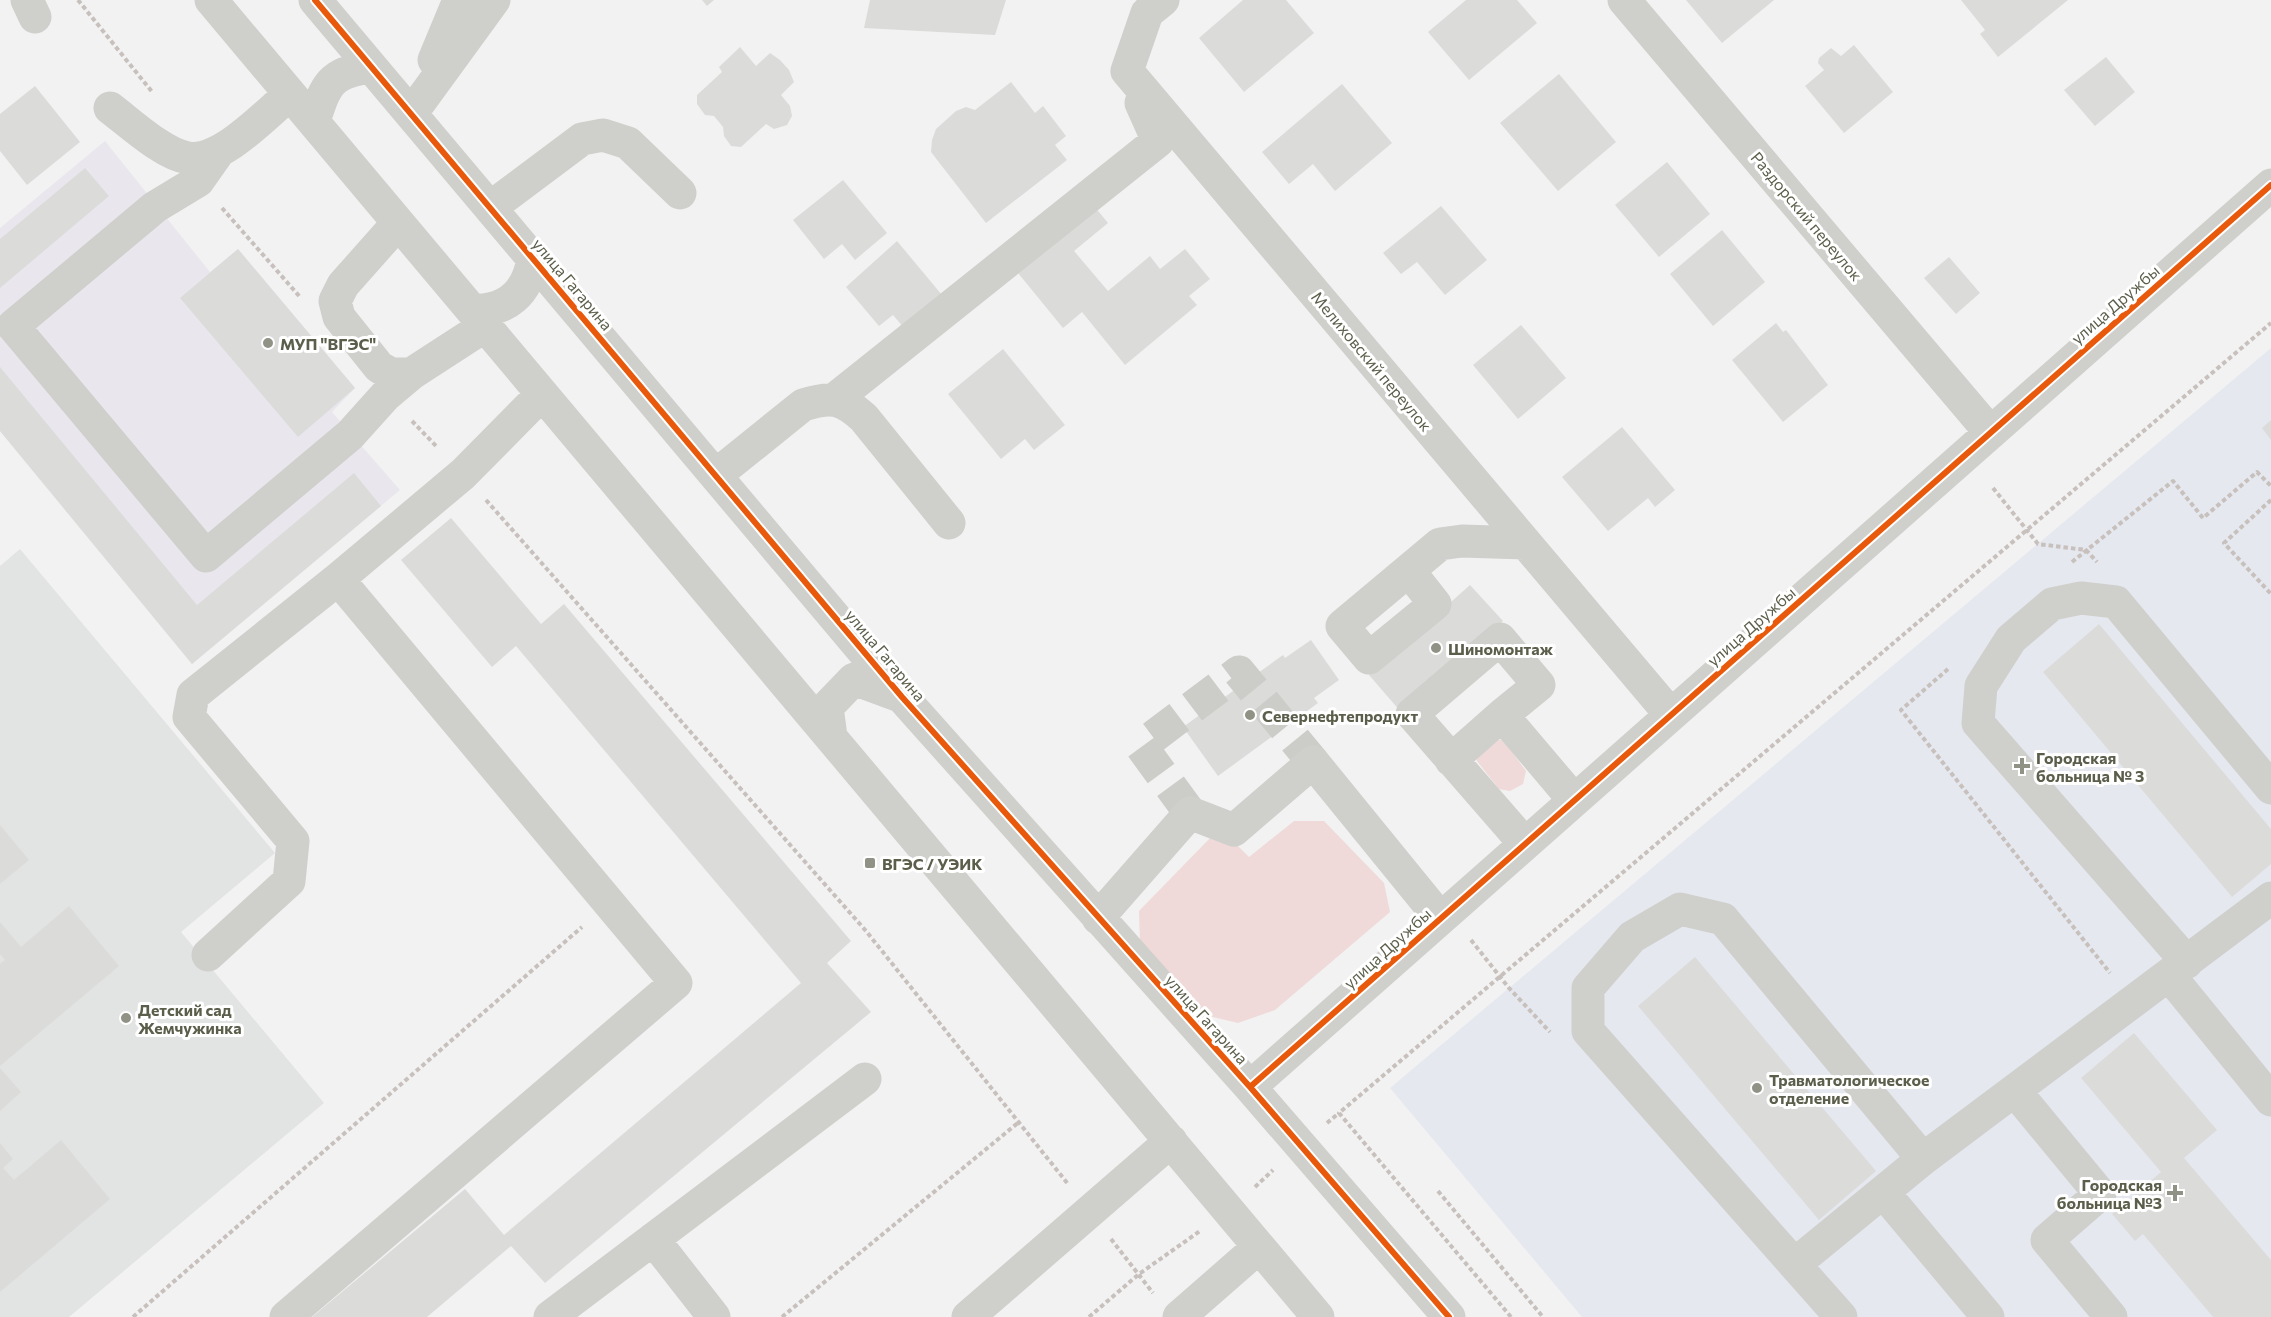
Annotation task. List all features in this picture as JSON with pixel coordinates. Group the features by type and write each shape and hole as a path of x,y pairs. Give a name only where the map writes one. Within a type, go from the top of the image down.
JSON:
{"street":[{"path":"211,0 1318,1317"},
{"name":"улица Гагарина","path":"315,0 902,697 1250,1087 1449,1317"},
{"path":"411,114 459,0"},
{"path":"411,114 494,0"},
{"path":"835,399 1158,141 1126,71 1147,13 1163,0"},
{"name":"Раздорский переулок","path":"1624,0 1990,432"},
{"path":"314,121 324,91 344,71 370,67"},
{"name":"Мелиховский переулок","path":"1126,71 1671,715"},
{"path":"290,94 217,154 198,181 155,207 13,326 206,556 350,435 386,395 478,318 487,311 501,307 515,299 528,281 533,258"},
{"path":"110,108 155,142 186,158 202,159 217,154"},
{"path":"491,207 582,139 603,135 628,143 680,193"},
{"name":"улица Дружбы","path":"1250,1087 2271,185"},
{"path":"398,223 342,285 335,302 339,317 380,367 391,374 411,374"},
{"path":"208,956 290,881 293,841 189,717 193,695 338,579 462,474 542,394"},
{"path":"716,475 803,405 818,400 835,399 849,404 864,418 949,523"},
{"path":"1409,572 1440,544 1462,541 1526,543"},
{"path":"286,1317 676,982 338,579"},
{"path":"2271,788 2116,603 2081,598 2052,604 2011,639 1981,687 1978,723 2178,968 2271,1100"},
{"path":"1451,760 1539,685 1500,639 1412,714 1451,760 1525,844"},
{"path":"831,737 827,708 854,679 902,697"},
{"path":"1502,715 1574,800"},
{"path":"1098,918 1190,813 1234,830 1313,762 1444,915"},
{"path":"1795,1264 1923,1159 2271,898"},
{"path":"1841,1317 1588,1031 1588,988 1632,937 1680,909 1723,919 1923,1159"},
{"path":"550,1317 865,1079"},
{"path":"2014,1091 2100,1194 2047,1240 2111,1317"},
{"path":"968,1317 1091,1213 1171,1141"},
{"path":"1883,1192 1988,1317"},
{"path":"653,1239 714,1317"},
{"path":"1169,1308 1259,1247"}],"path":[{"path":"78,0 157,98"},
{"path":"198,181 308,306"},
{"path":"1511,1317 1339,1113 2271,322"},
{"path":"386,395 462,474 866,931 1139,1274 1169,1308"},
{"path":"2173,481 2203,518 2257,472 2271,486"},
{"path":"1993,488 2038,544"},
{"path":"2271,500 2224,543 2271,594"},
{"path":"133,1317 609,903"},
{"path":"1444,915 1509,988"},
{"path":"782,1317 1019,1122"},
{"path":"1438,1191 1543,1317"},
{"path":"1089,1317 1139,1274"}],"shaded area":[{"path":"105,141 210,272 238,249 355,388 332,412 400,490 192,664 0,431 0,228"},
{"name":"Городская больница № 3","path":"2271,348 2271,1317 1582,1317 1390,1088"},
{"name":"Детский сад Жемчужинка","path":"20,549 275,853 181,932 324,1103 69,1317 0,1317 0,566"},
{"path":"1493,739 1503,740 1526,771 1523,784 1510,791 1499,789 1477,761 1477,751"},
{"path":"1294,821 1324,821 1384,883 1390,912 1275,1010 1238,1023 1205,1015 1140,943 1139,911 1212,836 1228,836 1249,857"}],"building":[{"path":"702,0 714,0 707,6"},
{"path":"870,0 1006,0 995,35 864,28"},
{"path":"1243,0 1286,0 1314,33 1244,92 1199,38"},
{"path":"1466,0 1517,0 1537,23 1469,80 1428,32"},
{"path":"1686,0 1774,0 1722,43"},
{"path":"1961,0 2068,0 1998,57 1980,34 1985,30"},
{"path":"1854,45 1893,92 1844,133 1805,86 1824,70 1818,63 1819,58 1831,48 1841,56"},
{"path":"740,47 756,66 770,53 789,70 794,82 781,95 790,106 792,116 787,125 774,129 766,124 741,147 731,146 724,136 723,127 714,116 705,115 697,104 697,95 722,72 719,67"},
{"path":"2106,57 2135,92 2095,126 2064,90"},
{"path":"1559,74 1616,142 1558,191 1500,123"},
{"path":"1011,82 1035,113 1043,106 1066,136 1055,145 1067,160 986,223 931,152 932,140 936,129 956,111 966,107 975,110"},
{"path":"1342,84 1392,143 1335,191 1313,164 1289,184 1262,152"},
{"path":"35,86 80,142 27,185 0,151 0,114"},
{"path":"1667,162 1710,214 1659,257 1615,205"},
{"path":"85,168 109,196 0,288 0,239"},
{"path":"843,180 887,233 855,260 842,244 824,259 793,220"},
{"path":"1094,206 1108,223 1074,251 1108,291 1150,256 1160,269 1185,249 1210,279 1189,296 1197,305 1125,365 1082,312 1063,328 1018,273"},
{"path":"1441,206 1487,260 1445,295 1417,262 1401,274 1383,253"},
{"path":"1722,230 1765,282 1713,326 1670,274"},
{"path":"897,241 942,295 904,328 893,315 879,326 846,287"},
{"name":"МУП \"ВГЭС\"","path":"238,249 355,388 298,437 180,298"},
{"path":"1949,257 1980,293 1956,314 1924,278"},
{"path":"1776,323 1783,332 1786,330 1828,385 1783,422 1732,360"},
{"path":"1521,325 1566,378 1518,419 1473,365"},
{"path":"1003,349 1065,425 1034,450 1025,439 1001,459 948,394"},
{"path":"0,367 197,605 354,473 381,506 192,664 0,431"},
{"path":"2271,420 2271,440 2262,428"},
{"path":"1622,427 1675,490 1655,507 1648,498 1608,531 1562,477"},
{"path":"451,518 541,624 564,604 851,941 827,963 871,1012 545,1283 511,1246 427,1317 312,1317 465,1189 504,1235 801,983 516,646 492,667 401,560"},
{"name":"Шиномонтаж","path":"1470,585 1503,621 1401,712 1369,675"},
{"path":"2099,624 2271,829 2271,864 2232,897 2043,672"},
{"name":"Севернефтепродукт","path":"1311,640 1339,680 1314,698 1318,703 1218,776 1183,727 1283,655 1285,658"},
{"path":"0,825 29,860 0,884"},
{"path":"69,906 119,966 0,1066 0,964 5,960 0,954 0,922 21,947"},
{"name":"Травматологическое отделение","path":"1695,957 1876,1171 1819,1220 1638,1006"},
{"name":"Городская больница №3","path":"2134,1033 2217,1130 2184,1158 2271,1260 2271,1317 2213,1317 2143,1234 2135,1241 2112,1214 2161,1172 2081,1078"},
{"path":"0,1068 21,1092 0,1111"},
{"path":"61,1140 110,1199 0,1292 0,1143 13,1159 3,1168 14,1180"}],"tunnel":[{"path":"1190,813 1141,746 1239,672 1313,762"}],"cycle path":[{"path":"315,0 902,697 1250,1087 1449,1317"},
{"path":"1250,1087 2271,185"}],"place":[{"name":"МУП \"ВГЭС\"","path":"268,343"},
{"name":"Шиномонтаж","path":"1436,648"},
{"name":"Севернефтепродукт","path":"1250,715"},
{"name":"Городская больница № 3","path":"2022,766"},
{"name":"ВГЭС / УЭИК","path":"870,863"},
{"name":"Детский сад Жемчужинка","path":"126,1018"},
{"name":"Травматологическое отделение","path":"1757,1088"},
{"name":"Городская больница №3","path":"2175,1193"}]}
